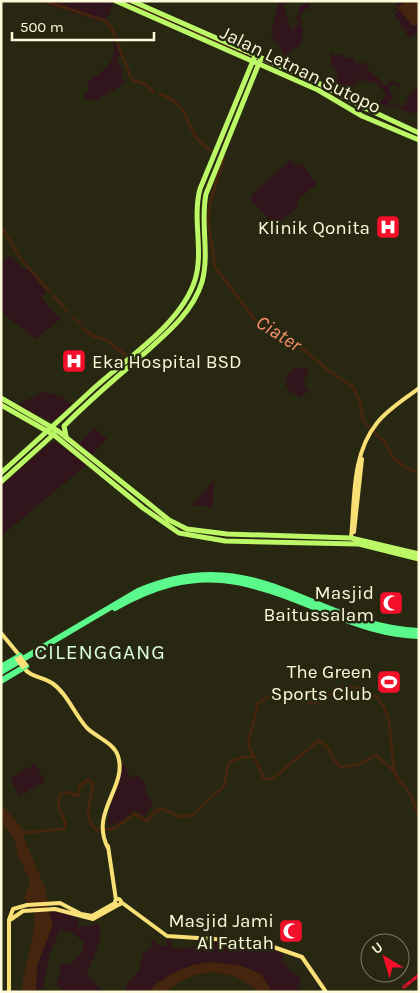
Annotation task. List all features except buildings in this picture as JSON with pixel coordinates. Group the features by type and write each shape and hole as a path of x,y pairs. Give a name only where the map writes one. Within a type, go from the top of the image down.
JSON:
{"highway":[{"path":"1,672 138,591 163,581 192,575 229,575 258,580 356,619 383,627 419,631"},
{"path":"3,679 140,595 164,586 193,580 218,579 257,585 373,629 402,635 419,636"},
{"path":"3,666 17,656"},
{"path":"3,679 26,669"}],"main road":[{"name":"Jalan Letnan Sutopo","path":"116,1 179,24"},
{"name":"Jalan Letnan Sutopo","path":"132,1 321,91 362,116 419,140"},
{"name":"Jalan Letnan Sutopo","path":"255,60 267,61 316,82 365,108 419,132"},
{"path":"1,474 53,431 64,416 174,315 188,297 195,281 199,261 197,207 200,189 221,135 255,60"},
{"path":"66,437 64,426 169,331 192,304 201,284 205,262 203,218 207,191 243,103 255,60"},
{"path":"237,98 245,90 243,103"},
{"path":"221,135 226,134 228,138"},
{"path":"200,189 203,192 207,191"},
{"path":"352,539 357,467 369,437 378,424 419,390"},
{"path":"1,398 53,431 143,508 180,534 225,541 359,544 419,559"},
{"path":"1,406 66,437 134,493 182,527 227,534 352,539 419,554"},
{"path":"64,416 65,420 69,421"},
{"path":"1,482 39,442 40,432 33,422"},
{"path":"180,534 182,527"},
{"path":"291,536 289,539 291,542"},
{"path":"1,633 26,669 53,684 87,728 112,747 118,756 118,782 104,811 108,848 118,901 169,937 259,942 302,957 326,992"},
{"path":"9,992 10,920 13,909 27,905 60,903 82,914 92,916 118,901"},
{"path":"10,920 17,913 29,910 55,909 93,920 118,901"}],"shaded area":[{"path":"36,1 104,1 113,4 105,23"},
{"path":"279,1 290,1 283,4 291,29 299,25 296,16 300,14 298,7 307,3 307,1 311,9 307,8 300,16 303,30 301,45 284,55 271,34"},
{"path":"399,1 406,1 398,7 412,25 419,25 419,33 409,38 394,14 399,10 393,12"},
{"path":"406,1 419,1 419,25 412,25 398,8"},
{"path":"114,39 120,55 116,57 119,61 114,65 122,66 122,79 125,84 94,101 94,99 85,99 84,101 83,100 86,97 84,93 88,93 88,81 109,65 112,60 114,48 112,40"},
{"path":"331,52 336,56 342,54 348,59 351,57 357,65 359,62 364,63 370,70 345,89 334,83 338,75 331,65"},
{"path":"371,71 385,86 393,80 400,85 398,87 394,83 388,89 394,96 388,105 399,104 404,109 403,105 409,99 407,97 419,86 419,112 409,113 396,106 390,108 379,103 386,94 375,81 371,84 366,80 363,82 361,80 352,88 350,86"},
{"path":"290,160 298,166 301,163 317,184 296,201 299,206 275,226 250,199 251,195"},
{"path":"11,256 23,269 29,270 47,292 41,298 60,319 36,339 1,312 1,262"},
{"path":"295,368 305,368 309,373 304,377 306,379 303,383 309,390 299,398 295,393 293,395 285,384 288,382 284,378"},
{"path":"47,392 63,398 72,406 52,421 14,405 38,394"},
{"path":"93,428 107,438 92,455 78,445"},
{"path":"56,442 86,465 1,536 1,486 50,443"},
{"path":"214,480 213,507 192,505"},
{"path":"123,762 131,778 137,776 143,779 148,796 153,803 145,817 135,810 122,821 109,826 110,810 120,779"},
{"path":"35,764 45,781 20,796 10,779"},
{"path":"1,803 24,831 24,838 46,890 49,913 53,924 37,966 36,992 22,992 35,918 32,909 24,898 29,886 29,879 18,855 14,839 1,822"},
{"path":"57,910 69,912 78,919 78,926 91,926 97,923 100,929 99,942 87,975 104,992 63,992 56,984 60,974 61,962 71,964 82,952 84,942 71,932 60,930 49,956 43,989 36,992 37,966 53,924 49,913"},
{"path":"153,940 159,946 167,946 166,940 170,940 174,950 207,944 209,940 255,942 263,945 265,948 277,950 283,955 283,961 290,971 296,973 301,979 298,992 272,992 260,974 242,966 194,964 157,983 148,992 125,992 127,984 139,971 143,954 153,947 150,943"},
{"path":"210,962 242,966 261,974 272,992 258,992 236,977 212,972 188,978 166,992 148,992 176,972"}],"waterway":[{"name":"Ciater","path":"44,1 106,21 112,29 132,80 145,84 154,92"},
{"path":"123,1 175,23"},
{"path":"189,29 248,55"},
{"name":"Ciater","path":"160,94 172,100 180,107 196,137 211,150"},
{"name":"Ciater","path":"224,158 210,203 208,221 215,267 256,321 294,341 328,370 353,387 360,401 363,421 385,442 392,456 405,467 419,473"},
{"path":"1,226 21,259 49,291"},
{"path":"54,296 67,311"},
{"path":"74,318 80,324"},
{"path":"83,328 93,336 106,340 126,355"},
{"path":"21,833 64,829 66,824 59,805 61,793 66,792 78,796 80,786 88,780 93,784 88,814 89,820 97,830 113,829 135,814 147,821 155,811 162,809 181,817 192,815 224,786 229,762 243,757 254,757 248,744 258,703 279,694 287,694 312,703 318,702 341,686 360,689 373,695 382,703 390,727 396,775 410,794 419,815"},
{"path":"254,757 264,779 272,779 318,741 326,746 338,765 342,767 360,764 376,755 394,773"}],"railway":[{"path":"404,987 419,975"}],"place":[{"name":"Klinik Qonita","path":"388,227"},
{"name":"Eka Hospital BSD","path":"74,361"},
{"name":"Masjid Baitussalam","path":"391,603"},
{"name":"The Green Sports Club","path":"389,682"},
{"name":"Masjid Jami Al Fattah","path":"291,931"}],"district":[{"name":"CILENGGANG","path":"100,652"}]}
